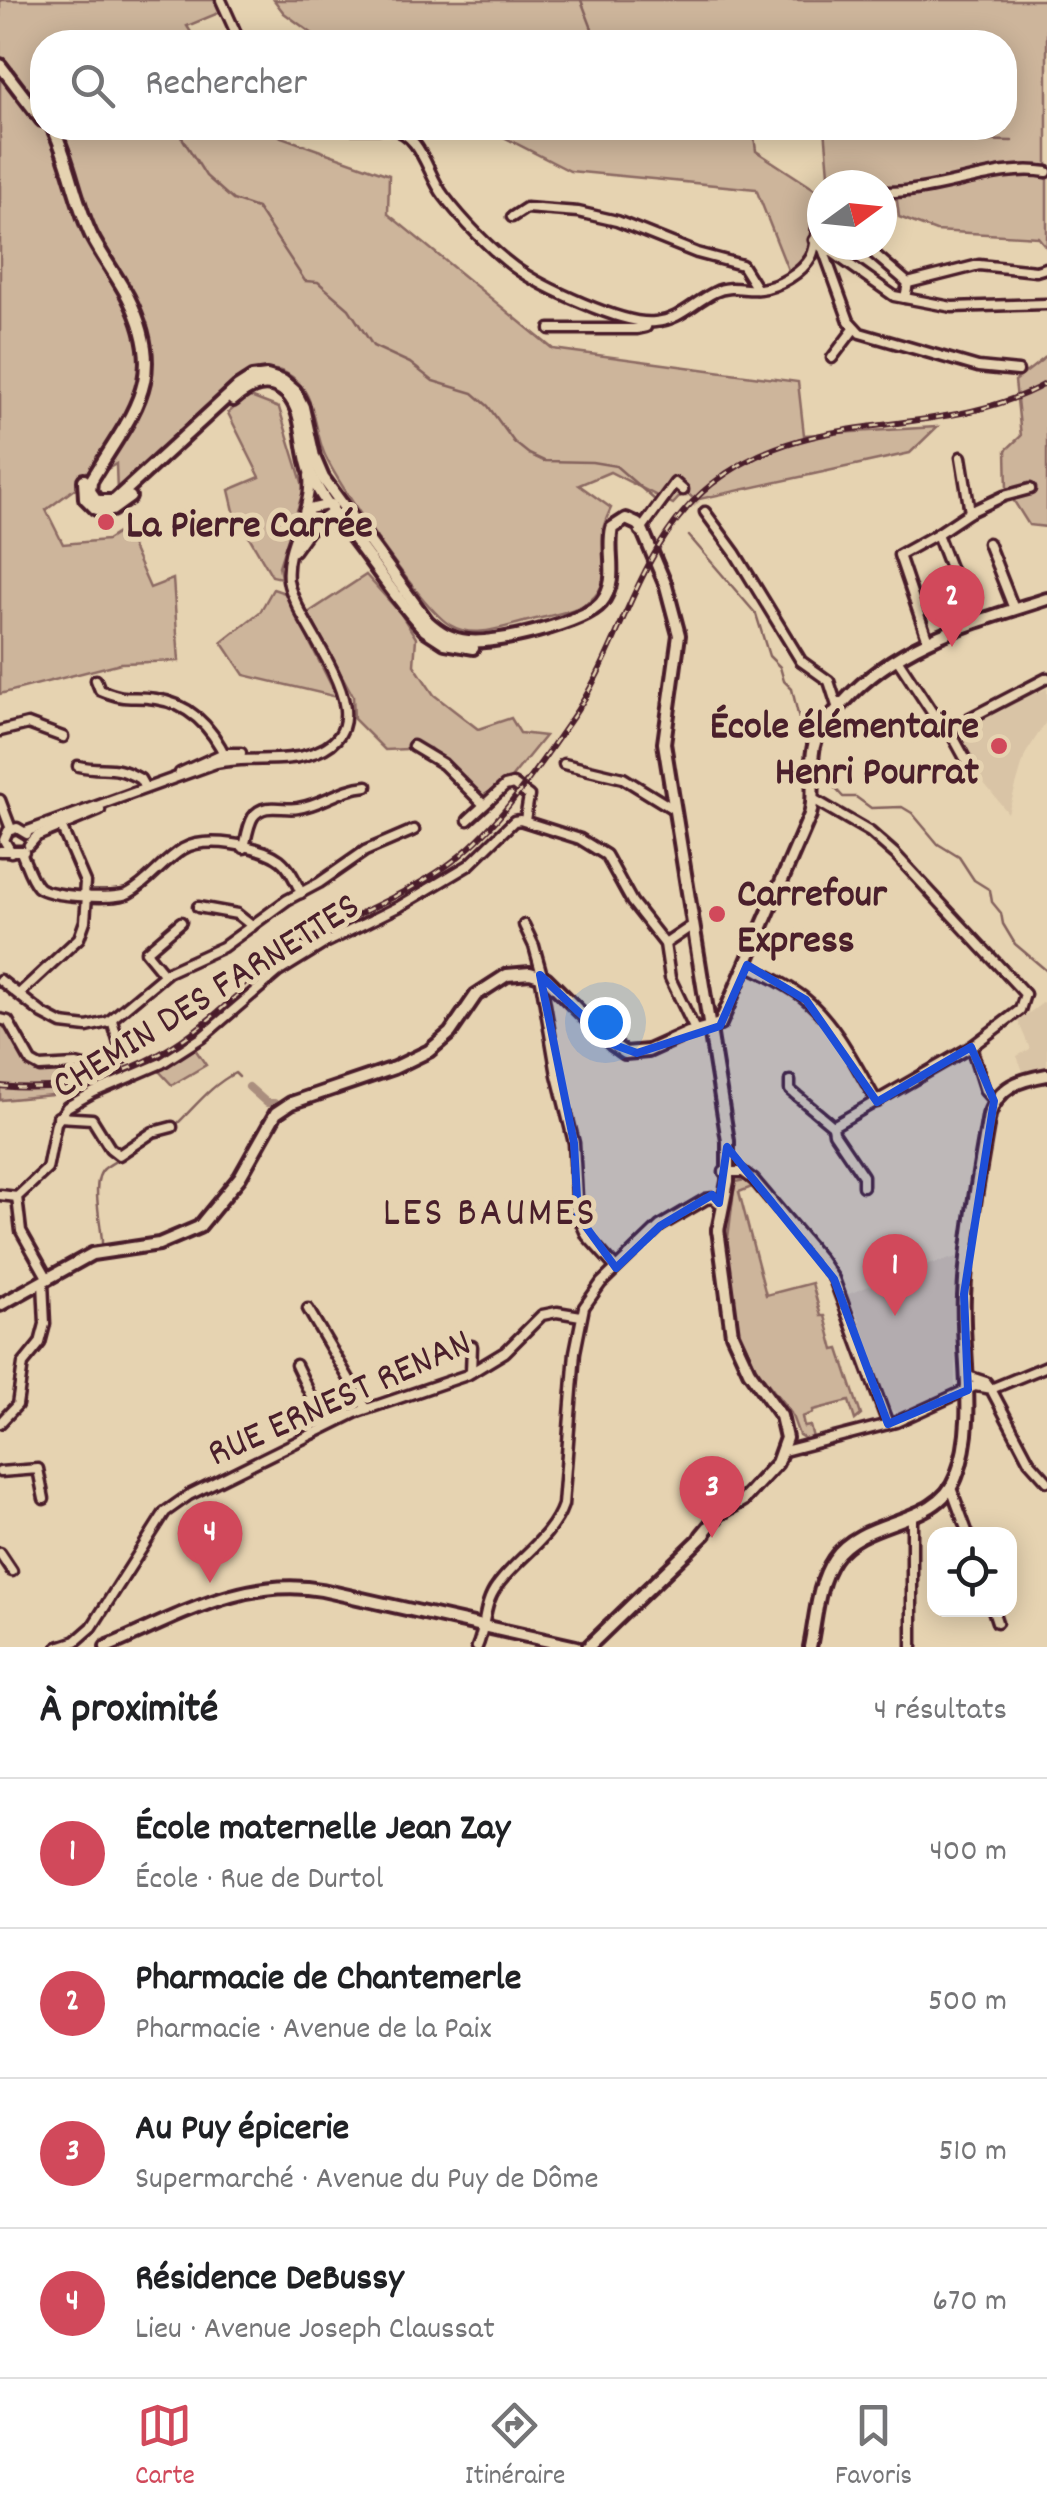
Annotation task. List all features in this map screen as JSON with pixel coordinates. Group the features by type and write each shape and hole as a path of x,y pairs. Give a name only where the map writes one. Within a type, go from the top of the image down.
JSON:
{"main road":[{"path":"0,56 30,94"},
{"path":"0,65 30,104"},
{"path":"54,140 81,225 125,304 140,351 139,380 131,408 84,482 84,496 105,511 120,506 247,380 264,376 283,381 297,394 314,457 328,486 439,632 465,641 494,640 573,619 596,608 607,593 612,575 612,528 626,519 638,524 676,614 678,635 664,743 728,1142 718,1230"},
{"path":"203,424 246,390 260,384 273,385 285,392 296,408 306,462 332,508 412,616 436,638 468,648 495,645 598,613 611,597 617,576 614,530 627,522 641,530"},
{"path":"0,1305 98,1252 152,1245 194,1230 240,1177 276,1112 291,1102 421,1055 450,1034 487,986 513,974 541,975 612,1044 626,1052 648,1051 695,1030 720,1024 810,815 814,799 814,746 820,731 872,673 896,659 971,622 1047,600"},
{"path":"810,1647 822,1585 838,1554 867,1532 937,1502 951,1488 962,1454 968,1390 966,1277 986,1134 994,1101 1016,1082 1047,1075"},
{"path":"588,1647 702,1536 719,1514 726,1513 762,1478 784,1451 784,1422 749,1371 732,1334 718,1230 726,1172"},
{"path":"106,1647 226,1596 275,1587 322,1590 576,1647"}],"street":[{"path":"221,0 235,30"},
{"path":"412,140 444,196 510,264 577,300 626,320 646,323 681,315 721,289 757,290 782,282 808,260"},
{"path":"897,192 921,191 1026,169 1047,172"},
{"path":"512,217 526,208 578,212 617,221 697,253 742,264 757,290"},
{"path":"827,260 854,328 868,336 978,367 1018,371"},
{"path":"842,260 882,290 905,298 964,307 1047,304"},
{"path":"881,260 908,283"},
{"path":"908,283 979,265 1046,268"},
{"path":"905,298 908,283"},
{"path":"550,329 638,329 646,323"},
{"path":"832,358 854,328"},
{"path":"961,458 970,512"},
{"path":"5,836 121,798 226,757 258,753 299,757 322,749 340,733 346,713 337,680 288,581 288,554 310,492 306,462"},
{"path":"641,530 675,483 683,490"},
{"path":"328,486 332,508 393,576"},
{"path":"928,641 899,555 970,512 1004,496 1030,490"},
{"path":"305,510 332,508"},
{"path":"288,564 300,541 332,508"},
{"path":"305,510 315,524"},
{"path":"705,512 729,542 801,661 829,681 838,709"},
{"path":"315,524 329,523 341,528 412,616"},
{"path":"937,534 971,622"},
{"path":"988,544 1014,609"},
{"path":"896,659 939,723 950,731 967,762"},
{"path":"950,731 1047,678"},
{"path":"96,680 99,688 122,699 156,699 189,711 209,728 226,757"},
{"path":"0,731 28,724 63,738"},
{"path":"413,746 442,764 484,805"},
{"path":"564,764 624,778 675,810"},
{"path":"78,766 96,770 116,767 140,779 144,788"},
{"path":"468,820 504,786 516,784 529,796 525,820 596,846 618,872 632,902 665,944 670,978 695,1030"},
{"path":"244,848 258,812 275,807 298,808 347,789 367,786"},
{"path":"0,851 25,848 36,836 121,798"},
{"path":"814,799 870,832 895,854 1025,994 1020,1010 972,1048 833,1126"},
{"path":"0,800 6,847 11,852"},
{"name":"CHEMIN DES FARNETTES","path":"17,1197 48,1169 58,1118 67,1106 162,1063 200,1038 278,972 468,865 514,821 525,820"},
{"path":"20,993 79,938 86,896 84,882 60,826"},
{"path":"0,980 62,1024 87,1026 112,1020 164,974 223,947 365,851 414,830"},
{"path":"25,832 25,848 40,889 86,896 125,895 178,852 196,844 219,842 280,860 301,893"},
{"path":"198,907 237,914 252,926"},
{"path":"164,974 146,952 181,922"},
{"path":"524,925 541,975 557,1075 574,1144 578,1216 587,1236 616,1268"},
{"path":"665,944 694,925"},
{"path":"747,965 780,980 806,1000 836,1034 877,1102"},
{"name":"CHEMIN DES FARNETTES","path":"0,1019 8,1021 32,1062 40,1068 88,1069 124,1058 112,1020"},
{"path":"972,1048 986,1091 994,1101"},
{"path":"790,1080 790,1090 833,1126 863,1176 864,1186"},
{"path":"58,1118 92,1119 118,1155 153,1132 172,1126"},
{"path":"726,1172 743,1172 754,1180 820,1258 840,1294 888,1424"},
{"path":"0,1195 17,1197 22,1231 45,1280 45,1324 40,1343 23,1364 17,1405 0,1423"},
{"path":"477,1647 493,1590 552,1527 563,1505 575,1352 581,1316 590,1296 660,1226 706,1199 719,1202"},
{"path":"308,1309 366,1408"},
{"name":"RUE ERNEST RENAN","path":"58,1647 76,1641 92,1627 166,1512 176,1503 366,1408 471,1372 505,1352 542,1315 557,1312 581,1316"},
{"path":"471,1372 472,1346"},
{"path":"296,1365 326,1427"},
{"path":"784,1451 888,1424 979,1385 991,1388 1047,1366"},
{"path":"968,1376 986,1382 991,1388 1029,1462 1047,1481"},
{"path":"786,1438 807,1446"},
{"path":"0,1472 38,1468 44,1499"},
{"path":"951,1488 965,1527"},
{"path":"912,1514 912,1647"},
{"path":"0,1553 12,1571"},
{"path":"996,1617 998,1622"}],"highlighted area":[{"path":"747,965 806,1000 877,1102 971,1047 994,1101 964,1294 968,1390 888,1424 834,1279 727,1147 719,1203 712,1195 660,1226 616,1268 578,1216 574,1143 540,975 612,1044 637,1053 720,1026"}],"shaded area":[{"path":"0,0 224,0 228,9 187,26 190,30 30,30 30,140 290,140 389,175 388,214 553,349 798,382 804,435 937,427 910,453 695,500 685,491 673,504 610,472 579,485 611,508 603,530 605,564 600,589 588,602 561,613 477,632 459,629 438,615 362,517 324,453 312,408 296,380 275,370 246,374 117,493 116,464 46,510 63,544 107,540 124,529 150,588 173,579 179,661 121,663 0,694"},
{"path":"274,0 1047,0 1047,248 1038,237 936,231 899,217 897,170 829,170 826,140 1017,140 1017,30 307,30 284,13"},
{"path":"509,140 755,140 756,151 807,184 807,259 790,275 756,189 570,171"},
{"path":"1047,356 1047,527 1029,525 1007,490 1006,450 1021,436 1015,381"},
{"path":"248,396 279,408 304,489 279,566 281,578 272,576 234,511 229,490 260,477 228,413"},
{"path":"366,575 401,614 416,638 414,665 434,695 478,729 511,718 520,733 545,736 511,778 481,797 430,748 385,750 354,719 353,696 308,613"},
{"path":"273,589 285,593 337,697 244,675 222,642 260,612"},
{"name":"École élémentaire Henri Pourrat","path":"1038,686 1041,691 1047,688 1047,720 1025,755 1008,813 984,783 961,737 969,733 967,728 1003,710 1001,705"},
{"path":"1044,1002 1047,1071 1025,1076 1017,1056 1030,1049 1018,1021"},
{"path":"0,1023 6,1024 31,1066 78,1069 52,1095 0,1100"},
{"path":"195,1049 206,1065 172,1085 159,1071"},
{"path":"745,1180 752,1187 739,1192 766,1295 812,1283 821,1316 825,1316 834,1350 839,1349 861,1415 855,1420 849,1401 813,1410 802,1417 813,1438 807,1440 799,1435 791,1413 756,1368 738,1328 727,1246 735,1182"},
{"path":"957,1257 955,1389 900,1414 890,1409 858,1325 860,1320 846,1295 912,1269"}],"waterway":[{"path":"581,0 592,30"},
{"path":"184,140 206,176 233,200 257,208 305,281 318,282 349,309 373,346 410,363 433,381 473,393 529,454 544,461 616,466 655,500"},
{"path":"961,140 1012,141"},
{"path":"689,536 756,614 769,656 792,689 799,719 811,734"},
{"path":"827,769 833,786 843,797 856,797 871,808 902,807 912,813 938,844 959,857 974,880 990,890 992,902 1015,944 1047,971"},
{"path":"175,1126 218,1084 235,1073 239,1077"},
{"path":"249,1087 267,1103 274,1103"},
{"path":"102,1243 100,1174 126,1155"}],"tunnel":[{"path":"683,490 705,512"}],"railway":[{"path":"0,1086 28,1088 82,1083 157,1055 203,1024 290,952 418,884 476,842 510,804 570,721 665,536 712,484 751,459 791,442 964,413 1047,383"}],"place":[{"name":"La Pierre Carrée","path":"106,522"},
{"name":"Pharmacie de Chantemerle","path":"952,647"},
{"name":"École élémentaire Henri Pourrat","path":"999,746"},
{"name":"Carrefour Express","path":"717,914"},
{"name":"École maternelle Jean Zay","path":"895,1316"},
{"name":"Au Puy épicerie","path":"712,1538"},
{"name":"Résidence DeBussy","path":"210,1583"}],"district":[{"name":"LES BAUMES","path":"490,1209"}]}
